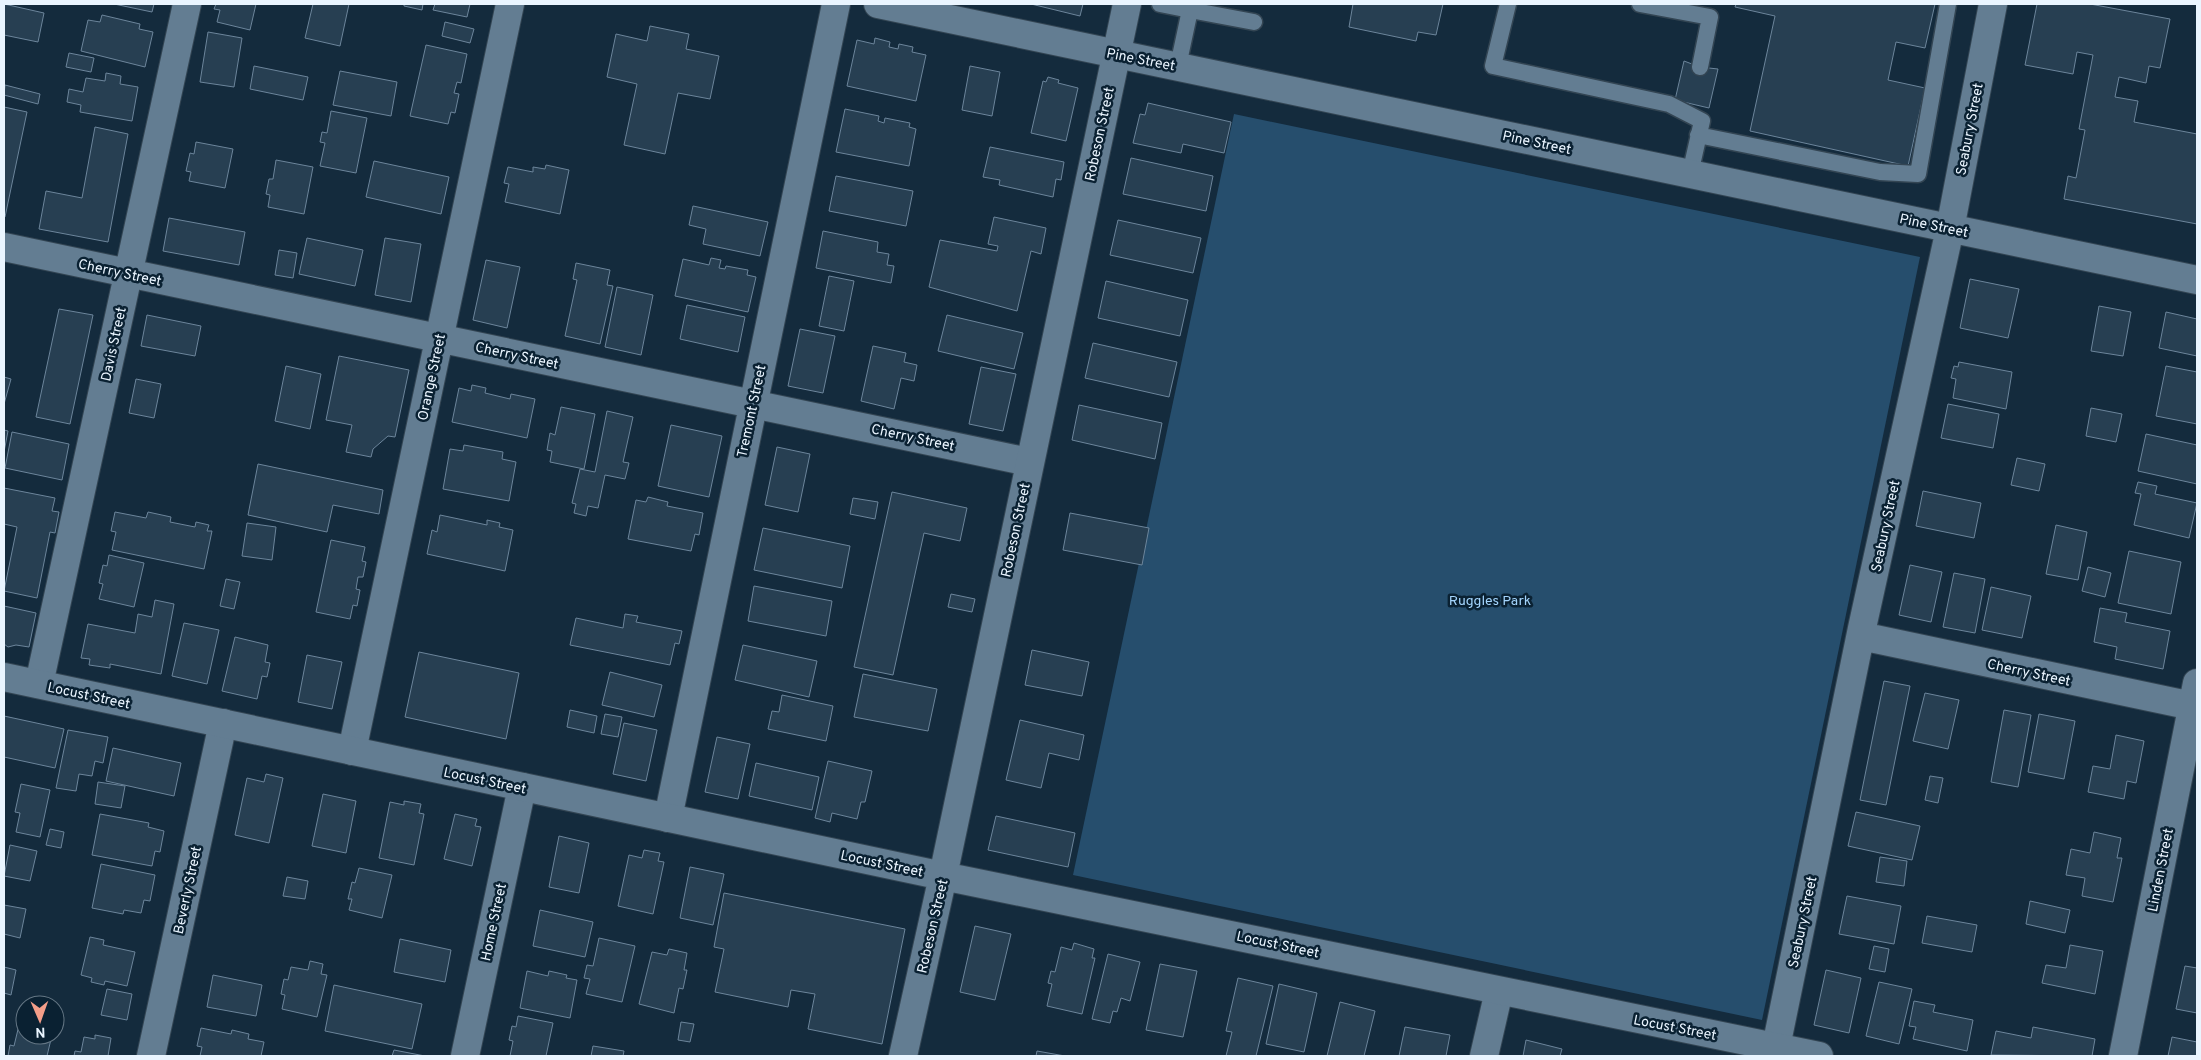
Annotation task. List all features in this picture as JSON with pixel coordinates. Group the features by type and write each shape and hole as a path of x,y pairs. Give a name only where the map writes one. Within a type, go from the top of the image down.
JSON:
{"street":[{"name":"Davis Street","path":"39,684 188,4"},
{"name":"Orange Street","path":"352,751 510,4"},
{"name":"Tremont Street","path":"668,818 836,4"},
{"name":"Pine Street","path":"878,4 2197,280"},
{"name":"Robeson Street","path":"903,1056 943,876 1127,4"},
{"name":"Seabury Street","path":"1776,1047 1861,636 1950,229 1993,4"},
{"name":"Cherry Street","path":"4,247 1030,462"},
{"name":"Cherry Street","path":"1861,636 2196,699"},
{"name":"Locust Street","path":"4,677 943,876 1243,936 1499,991 1819,1056"},
{"name":"Linden Street","path":"2123,1056 2196,699"},
{"name":"Beverly Street","path":"152,1056 223,723"},
{"name":"Home Street","path":"465,1056 522,787"},
{"path":"1484,1056 1499,991"}],"lane":[{"path":"1169,4 1191,7 1254,22"},
{"path":"1508,4 1493,66 1691,110 1702,121 1690,174"},
{"path":"1640,4 1710,17 1700,67"},
{"path":"1698,135 1880,172 1918,174 1948,4"},
{"path":"1178,66 1191,7"}],"green space":[{"name":"Ruggles Park","path":"1234,114 1920,257 1762,1020 1073,875"}],"building":[{"path":"4,4 44,13 38,42 4,35"},
{"path":"114,4 154,4 152,12"},
{"path":"216,4 256,4 250,30 217,22 220,10 214,9"},
{"path":"313,4 349,4 340,46 305,38"},
{"path":"404,4 423,4 422,10 404,6"},
{"path":"435,4 470,4 467,17 433,10"},
{"path":"1031,4 1083,4 1080,16"},
{"path":"1353,4 1443,4 1436,35 1418,32 1416,41 1349,27"},
{"path":"1736,4 1935,4 1925,48 1896,42 1888,80 1925,88 1908,166 1750,131 1775,16 1735,7"},
{"path":"2037,4 2090,4 2170,19 2160,68 2149,66 2146,83 2119,77 2115,97 2138,101 2134,122 2197,134 2197,224 2064,199 2068,176 2076,178 2085,130 2079,129 2093,55 2077,52 2073,74 2025,65"},
{"path":"102,15 140,24 139,29 153,32 145,67 81,51 88,20 100,22"},
{"path":"445,22 474,29 470,43 442,36"},
{"path":"650,26 689,34 686,49 719,56 710,99 678,93 665,154 624,145 637,84 607,77 616,34 647,41"},
{"path":"208,32 242,38 234,87 200,82"},
{"path":"875,38 890,42 889,47 898,49 899,44 913,47 912,52 926,55 916,101 847,86 857,40 874,44"},
{"path":"426,45 467,54 461,83 457,82 454,93 459,94 455,113 451,112 448,124 410,116"},
{"path":"69,53 94,58 91,72 66,67"},
{"path":"1684,61 1700,67 1718,69 1709,108 1675,100"},
{"path":"254,66 308,77 303,100 250,89"},
{"path":"970,66 1000,72 992,116 962,110"},
{"path":"340,71 397,82 391,116 333,105"},
{"path":"106,73 121,76 120,84 138,87 132,121 80,112 81,105 67,102 69,89 83,92 86,78 105,81"},
{"path":"1048,77 1059,80 1058,83 1078,88 1066,141 1031,133 1043,81 1046,82"},
{"path":"5,85 40,94 38,104 4,95"},
{"path":"1148,103 1231,122 1224,153 1183,144 1181,153 1133,143 1140,114 1145,115"},
{"path":"4,107 27,112 5,217 4,217"},
{"path":"845,109 879,116 878,121 884,123 885,118 910,123 909,127 916,129 909,166 836,152"},
{"path":"331,111 367,118 356,173 320,166 325,143 320,142 322,132 327,133"},
{"path":"95,127 128,134 108,242 39,229 46,191 82,198"},
{"path":"196,142 233,149 225,188 189,181 191,172 186,171 190,153 194,154"},
{"path":"990,147 1064,162 1061,180 1056,179 1053,197 999,185 1000,180 983,177"},
{"path":"1131,158 1213,176 1206,211 1123,194"},
{"path":"276,160 313,167 304,214 268,207 270,195 266,194 269,179 273,179"},
{"path":"374,161 449,177 441,214 366,197"},
{"path":"546,165 569,170 560,214 505,202 509,184 504,183 508,167 533,172 533,167 545,169"},
{"path":"836,176 913,191 906,226 829,211"},
{"path":"693,206 768,222 760,256 703,244 706,229 689,225"},
{"path":"994,217 1046,228 1041,254 1031,251 1017,311 929,287 940,240 997,251 998,246 988,244"},
{"path":"169,218 245,232 239,265 163,251"},
{"path":"1118,220 1201,238 1193,273 1110,255"},
{"path":"823,231 878,242 877,252 889,254 887,265 894,266 891,283 816,268"},
{"path":"307,238 363,250 355,286 299,274"},
{"path":"385,238 421,244 411,302 375,295"},
{"path":"279,250 297,253 293,278 275,275"},
{"path":"711,258 721,260 719,268 725,269 726,266 748,270 747,275 756,277 748,312 675,296 683,259 709,265"},
{"path":"486,260 520,267 507,328 473,320"},
{"path":"576,263 610,270 607,285 613,286 600,344 565,336 577,280 573,279"},
{"path":"829,276 854,281 844,331 819,326"},
{"path":"1970,279 2019,289 2008,338 1960,328"},
{"path":"1106,281 1188,300 1180,336 1098,318"},
{"path":"617,287 653,295 641,355 605,347"},
{"path":"687,305 745,317 738,352 680,339"},
{"path":"2099,306 2131,312 2123,356 2091,351"},
{"path":"59,309 93,315 70,424 36,417"},
{"path":"2166,312 2197,319 2197,356 2159,348"},
{"path":"147,315 201,326 195,356 141,346"},
{"path":"947,315 1023,333 1014,369 938,351"},
{"path":"800,329 835,336 823,393 788,386"},
{"path":"1093,343 1177,362 1169,397 1085,378"},
{"path":"873,346 906,353 904,362 917,365 914,381 901,378 894,409 861,401"},
{"path":"339,356 409,370 395,437 388,436 373,449 371,457 346,452 352,425 326,420"},
{"path":"1959,362 2012,372 2006,409 1953,398 1956,379 1951,378 1954,366 1958,367"},
{"path":"286,366 321,374 310,429 275,421"},
{"path":"2166,366 2197,372 2197,424 2156,416"},
{"path":"981,367 1016,374 1003,431 969,424"},
{"path":"4,377 11,379 4,404"},
{"path":"136,379 161,384 154,418 129,413"},
{"path":"472,385 486,388 485,393 510,399 511,394 535,399 527,438 452,422 459,388 471,391"},
{"path":"1948,404 1999,414 1993,448 1941,438"},
{"path":"1079,405 1162,423 1155,459 1072,440"},
{"path":"561,407 595,414 584,469 550,462 552,451 547,450 550,433 555,435"},
{"path":"2091,408 2122,414 2116,442 2086,436"},
{"path":"607,411 633,417 623,462 629,463 625,479 605,475 598,508 588,506 586,516 574,513 576,504 572,503 580,469 595,472"},
{"path":"671,425 722,436 709,497 658,486"},
{"path":"4,430 8,431 4,452"},
{"path":"12,432 69,444 62,480 5,468"},
{"path":"2146,434 2197,445 2197,484 2138,471"},
{"path":"464,445 503,452 502,459 516,462 509,501 443,489 450,449 463,451"},
{"path":"777,447 810,454 798,512 765,505"},
{"path":"2017,458 2045,464 2039,491 2011,485"},
{"path":"258,464 383,490 379,514 333,505 327,532 248,515"},
{"path":"2138,482 2157,486 2155,494 2197,503 2189,538 2134,525 2141,494 2135,493"},
{"path":"4,488 55,498 52,511 59,512 55,533 50,532 37,598 4,591 17,527 4,524"},
{"path":"1923,491 1981,503 1974,538 1916,526"},
{"path":"892,492 967,508 960,541 924,533 893,675 854,667"},
{"path":"648,497 668,502 667,506 703,513 699,535 695,534 691,551 628,539 636,500 646,502"},
{"path":"853,498 878,502 875,519 850,514"},
{"path":"115,512 146,518 148,512 171,517 170,522 195,527 196,522 209,525 207,531 212,531 204,569 112,550 116,532 111,531"},
{"path":"1070,513 1149,528 1142,565 1063,550"},
{"path":"440,515 487,525 487,520 500,523 499,527 513,530 505,571 427,554 432,530 437,532"},
{"path":"247,523 276,527 272,560 242,556"},
{"path":"2056,525 2087,532 2078,580 2046,574"},
{"path":"763,528 850,546 842,588 754,570"},
{"path":"331,540 365,547 362,561 366,562 363,577 358,577 356,589 360,590 357,606 353,605 350,619 316,612"},
{"path":"2129,551 2181,562 2171,614 2118,603"},
{"path":"109,555 144,563 134,607 99,599 103,584 99,583 103,565 107,566"},
{"path":"1910,565 1942,572 1931,622 1899,615"},
{"path":"2088,567 2111,573 2105,597 2082,591"},
{"path":"1954,573 1985,579 1975,633 1943,627"},
{"path":"226,579 240,582 234,609 220,606"},
{"path":"754,586 832,601 826,636 748,621"},
{"path":"1991,587 2031,596 2022,638 1982,630"},
{"path":"951,594 975,599 972,612 948,607"},
{"path":"155,600 174,604 161,674 110,664 110,668 89,665 90,659 81,658 88,624 135,633 138,614 152,617"},
{"path":"4,606 36,613 29,647 16,645 8,647 4,644"},
{"path":"2100,608 2127,613 2125,622 2170,631 2163,669 2115,659 2117,647 2094,642"},
{"path":"625,614 638,616 636,622 682,631 679,644 675,643 670,665 570,645 576,618 623,628"},
{"path":"184,623 219,630 207,684 172,676"},
{"path":"235,637 268,645 265,662 270,663 267,677 262,676 257,699 222,691"},
{"path":"743,645 817,661 809,697 735,680"},
{"path":"1032,650 1089,662 1082,696 1025,685"},
{"path":"419,652 519,673 506,739 405,717"},
{"path":"307,655 342,662 332,709 298,702"},
{"path":"610,672 662,685 654,717 602,705"},
{"path":"863,674 937,689 928,731 854,717"},
{"path":"1884,681 1910,686 1886,805 1860,800"},
{"path":"1925,693 1959,700 1948,749 1913,741"},
{"path":"782,695 833,706 826,741 768,729 772,711 779,712"},
{"path":"570,710 597,716 594,733 567,727"},
{"path":"2004,710 2031,715 2018,787 1991,782"},
{"path":"605,714 622,717 618,737 601,734"},
{"path":"2039,714 2075,721 2064,779 2028,772"},
{"path":"4,716 64,729 55,768 4,757"},
{"path":"1020,720 1084,735 1079,760 1049,753 1041,788 1006,780"},
{"path":"624,723 657,730 646,781 613,774"},
{"path":"68,730 108,737 103,763 95,761 92,776 79,774 76,791 56,788"},
{"path":"2116,735 2144,741 2136,783 2127,781 2124,799 2088,792 2093,766 2110,769"},
{"path":"717,737 750,744 738,799 705,792"},
{"path":"113,748 181,763 174,796 106,781"},
{"path":"828,761 872,771 865,802 861,802 857,819 832,813 830,822 815,818"},
{"path":"756,763 819,777 812,810 749,796"},
{"path":"266,774 283,778 269,843 235,835 247,778 264,782"},
{"path":"1930,776 1943,778 1938,803 1925,800"},
{"path":"98,782 125,786 121,808 95,804"},
{"path":"21,784 50,790 40,837 16,832 20,813 15,812"},
{"path":"323,794 356,801 346,853 312,846"},
{"path":"404,801 421,804 419,813 424,814 414,865 379,858 390,802 404,805"},
{"path":"1856,812 1920,826 1912,860 1848,846"},
{"path":"100,814 149,823 148,827 164,831 160,852 155,851 152,866 92,855"},
{"path":"455,814 477,819 475,826 481,827 472,866 444,859"},
{"path":"996,816 1075,833 1068,867 988,850"},
{"path":"50,829 64,832 61,848 46,845"},
{"path":"2094,832 2121,838 2117,858 2122,858 2113,902 2082,896 2085,878 2066,875 2071,849 2090,853"},
{"path":"559,836 589,843 579,893 549,887"},
{"path":"10,845 37,851 30,881 4,876"},
{"path":"644,850 660,853 658,861 664,862 653,914 618,906 629,855 642,858"},
{"path":"1880,857 1907,861 1904,886 1876,882"},
{"path":"101,864 155,875 150,901 144,900 141,913 124,910 123,914 92,908"},
{"path":"690,867 724,874 713,925 680,918"},
{"path":"359,868 392,875 382,918 349,910 352,899 348,899 352,882 355,883"},
{"path":"287,877 308,881 305,899 283,896"},
{"path":"724,893 905,929 882,1044 808,1029 815,994 791,990 788,1007 715,992 724,949 714,947"},
{"path":"1847,896 1901,906 1894,944 1839,934"},
{"path":"2030,901 2070,910 2065,933 2026,924"},
{"path":"4,905 26,909 20,938 4,934"},
{"path":"540,910 593,922 585,957 533,946"},
{"path":"1927,916 1977,925 1972,952 1922,943"},
{"path":"975,926 1011,934 995,1000 960,992"},
{"path":"90,937 104,940 103,945 135,952 127,986 105,981 104,985 91,982 92,978 81,975"},
{"path":"599,938 635,946 622,1002 586,994 590,979 584,978 587,965 593,966"},
{"path":"400,939 451,950 445,982 394,972"},
{"path":"1074,943 1094,949 1092,958 1095,958 1082,1014 1047,1006 1052,984 1048,983 1051,971 1055,972 1061,947 1072,950"},
{"path":"2070,945 2103,951 2095,994 2042,983 2046,965 2066,968"},
{"path":"1874,946 1889,949 1885,972 1869,969"},
{"path":"669,949 687,953 684,970 687,970 683,989 679,988 674,1013 639,1004 652,952 667,955"},
{"path":"1108,954 1140,962 1130,1001 1121,998 1117,1012 1113,1011 1110,1023 1092,1019"},
{"path":"310,961 323,964 321,974 327,975 317,1017 282,1009 285,995 281,994 284,979 288,980 291,967 308,970"},
{"path":"1160,964 1197,971 1183,1037 1146,1030"},
{"path":"2185,966 2197,968 2197,1013 2176,1009"},
{"path":"4,967 16,970 11,995 4,993"},
{"path":"1826,970 1861,978 1849,1033 1814,1025"},
{"path":"527,971 548,976 549,971 567,975 566,978 577,980 570,1018 520,1008"},
{"path":"213,975 262,985 256,1016 207,1007"},
{"path":"1238,978 1273,986 1256,1056 1226,1056 1232,1032 1226,1031"},
{"path":"1879,982 1912,989 1899,1044 1866,1036"},
{"path":"1279,984 1317,993 1304,1052 1266,1044"},
{"path":"334,985 422,1004 412,1049 325,1031"},
{"path":"107,989 132,994 127,1020 101,1015"},
{"path":"1914,1001 1935,1005 1933,1012 1973,1020 1967,1051 1913,1039 1916,1027 1909,1026"},
{"path":"1340,1002 1375,1011 1364,1056 1327,1056"},
{"path":"518,1016 553,1023 546,1056 510,1056 513,1041 509,1040 512,1026 516,1027"},
{"path":"681,1022 694,1024 690,1042 678,1040"},
{"path":"1405,1027 1450,1035 1446,1056 1399,1056"},
{"path":"2033,1027 2095,1039 2092,1056 1991,1055 1996,1031 2031,1038"},
{"path":"201,1028 231,1034 232,1030 249,1034 248,1039 264,1042 261,1056 200,1056 202,1047 197,1046"},
{"path":"95,1035 111,1038 108,1056 74,1056 75,1051 81,1052 84,1037 95,1039"},
{"path":"2172,1037 2197,1042 2197,1056 2168,1056"},
{"path":"1526,1040 1562,1049 1560,1056 1523,1056"},
{"path":"15,1042 15,1045 50,1045 47,1056 8,1056 10,1045 14,1046"},
{"path":"593,1046 624,1051 623,1056 591,1056"},
{"path":"394,1050 425,1056 392,1056"},
{"path":"1037,1051 1065,1056 1036,1056"}]}
